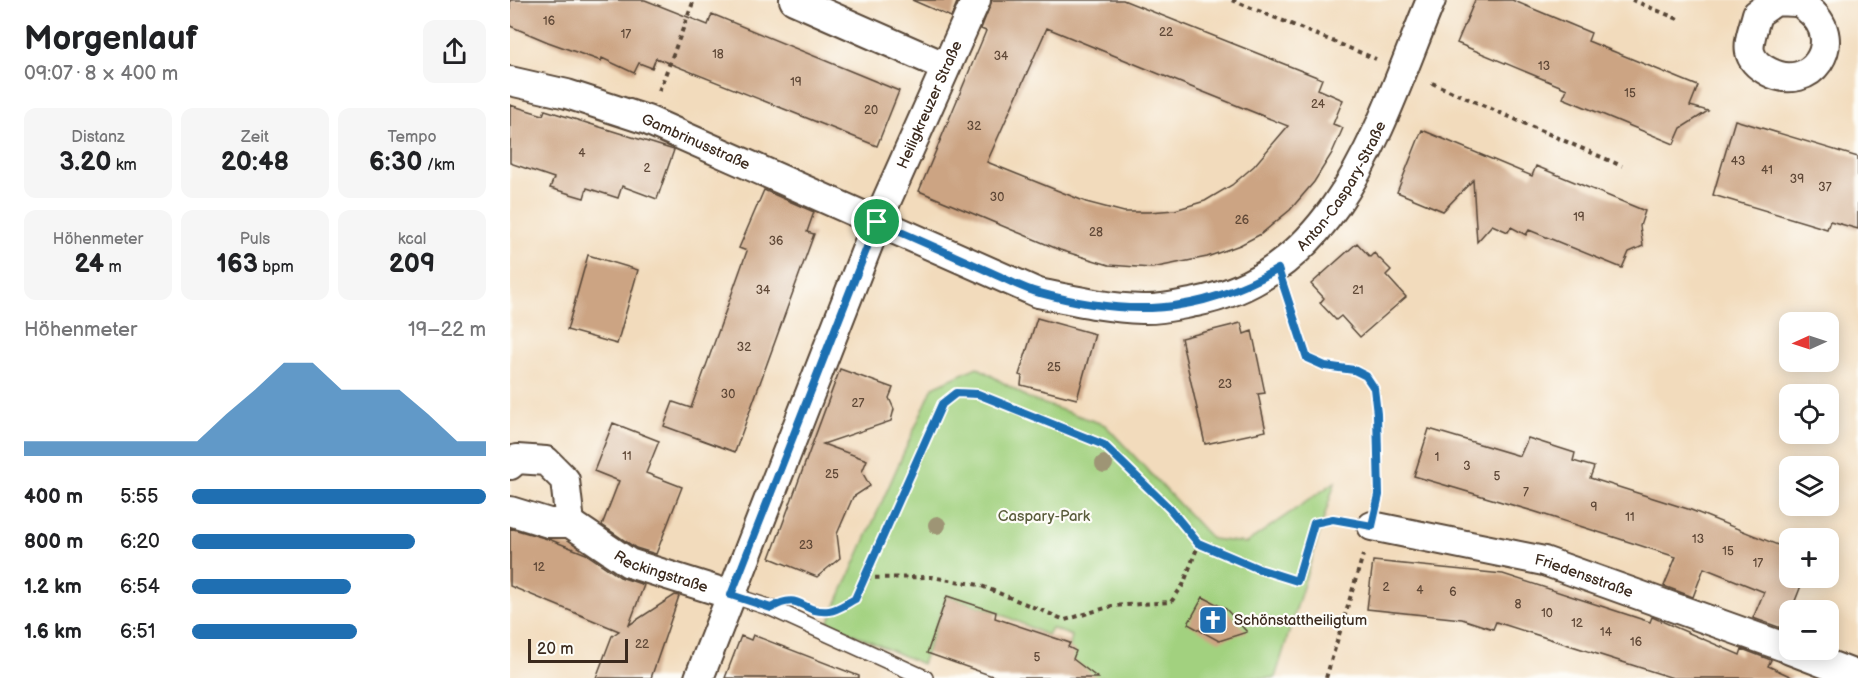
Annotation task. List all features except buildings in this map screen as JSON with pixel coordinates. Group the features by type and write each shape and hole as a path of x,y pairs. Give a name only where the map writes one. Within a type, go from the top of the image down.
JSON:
{"street":[{"path":"794,0 944,66"},
{"name":"Heiligkreuzer Straße","path":"699,678 877,222 944,66 976,0"},
{"name":"Anton-Caspary-Straße","path":"877,222 1038,293 1107,307 1145,309 1218,298 1250,285 1278,269 1307,243 1347,190 1377,134 1431,0"},
{"name":"Gambrinusstraße","path":"510,81 567,94 648,120 877,222"},
{"path":"510,465 517,459 546,460 565,480 570,523"},
{"name":"Reckingstraße","path":"510,511 549,523 570,523 628,562 731,595"},
{"name":"Friedensstraße","path":"1372,526 1544,561 1779,645"},
{"name":"Friedensstraße","path":"1818,660 1858,676"}],"lane":[{"name":"Reckingstraße","path":"731,595 771,608 925,678"}],"path":[{"path":"648,120 694,0"},
{"path":"1232,0 1402,70 1622,166"},
{"path":"1632,0 1678,19"},
{"path":"1278,269 1307,358 1325,366 1354,370 1366,376 1374,388 1379,495 1372,526 1326,678"},
{"path":"827,611 855,599 942,404 956,393 978,394 1104,445 1170,509 1198,543 1259,569 1297,581 1314,523 1333,519 1372,526"},
{"path":"866,578 931,577 979,585 1065,620 1112,606 1171,602 1183,585 1198,543"}],"green space":[{"name":"Caspary-Park","path":"977,367 1030,399 1105,425 1212,539 1246,543 1335,482 1275,678 1089,678 1073,660 1070,649 1072,636 1051,628 1047,635 996,612 947,596 922,664 828,623 933,387"}],"place":[{"name":"Schönstattheiligtum","path":"1213,620"}],"route":[{"path":"877,222 1038,293 1107,307 1145,309 1218,298 1250,285 1278,269 1307,358 1325,366 1354,370 1366,376 1374,388 1379,495 1372,526 1333,519 1314,523 1297,581 1259,569 1198,543 1170,509 1104,445 978,394 956,393 942,404 855,599 827,611 806,608 796,600 786,599 771,608 731,595 877,222"}]}
